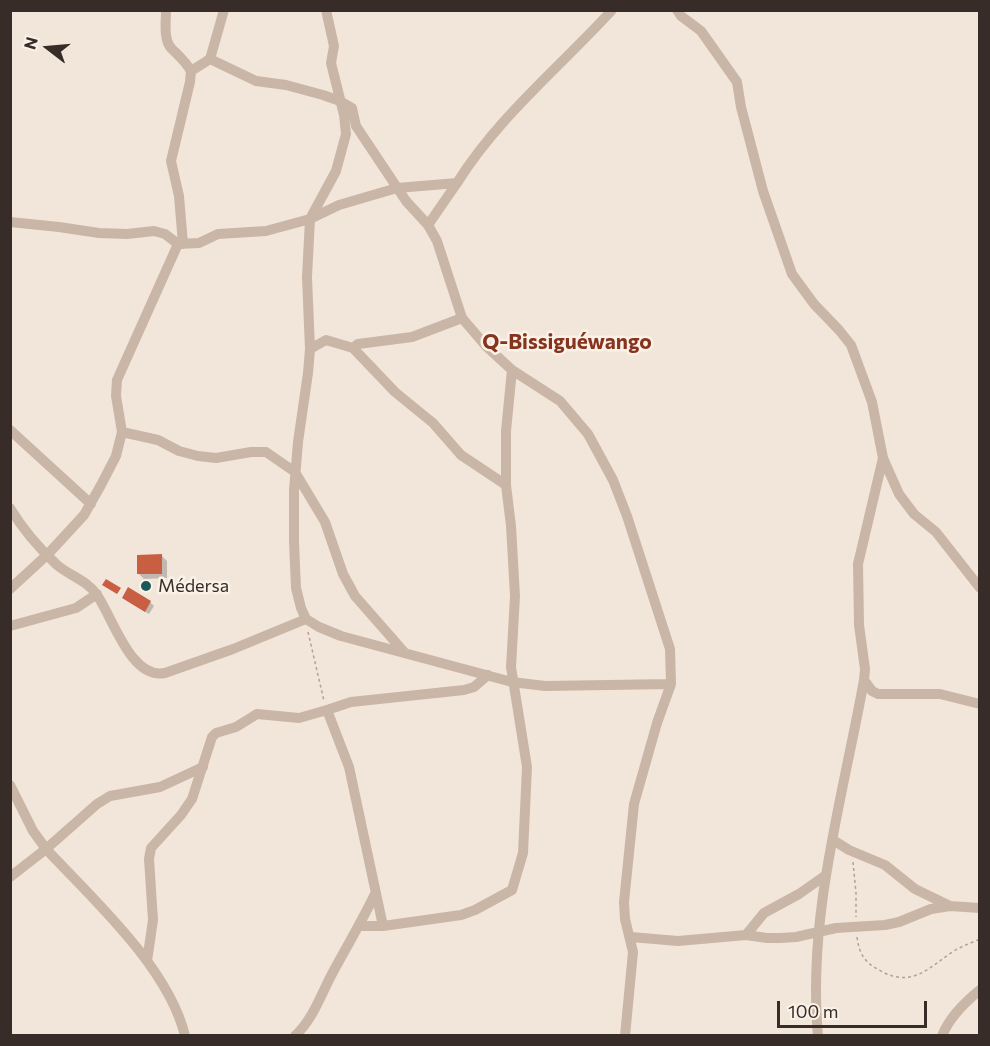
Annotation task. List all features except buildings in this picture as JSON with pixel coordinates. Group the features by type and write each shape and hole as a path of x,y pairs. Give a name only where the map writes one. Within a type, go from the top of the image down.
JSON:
{"street":[{"path":"10,589 84,516 116,456 122,432 116,396 117,380 181,244 180,196 171,161 191,70 179,53 168,43 166,10"},
{"path":"191,70 210,59 224,10"},
{"path":"326,10 333,46 331,63 346,123 345,143 336,171 310,219 307,277 310,349 296,472 294,542 296,588 306,619 341,636 512,682 545,686 671,684"},
{"path":"428,225 466,168 497,130 612,10"},
{"path":"677,10 700,31 737,82 741,107 763,191 792,274 814,304 851,345 872,402 883,458 899,494 915,514 936,532 980,588"},
{"path":"210,59 256,81 286,85 340,101 353,109 356,126 406,201 428,225 437,241 462,318 512,370 560,401 588,434 613,480 664,630 672,664 671,684 657,723 634,804 624,902 625,920 631,937 633,968 625,1035"},
{"path":"10,222 99,233 127,234 154,231 165,234 181,244 199,243 218,234 266,231 310,219 339,205 397,188 457,183"},
{"path":"353,348 358,344 417,336 462,318"},
{"path":"310,349 326,340 353,348 395,392 433,423 461,454 506,485"},
{"path":"360,926 383,926 461,915 475,910 512,890 523,852 527,766 512,682 515,596 506,485 506,431 512,370"},
{"path":"10,430 91,504"},
{"path":"122,432 158,440 179,451 198,456 216,458 266,452 296,472 324,522 343,574 355,596 406,654"},
{"path":"818,1035 816,968 826,875 865,669 859,625 858,564 883,458"},
{"path":"10,508 59,566 88,584 97,594 120,637 138,664 157,675 233,649 306,619"},
{"path":"10,626 76,608 97,594"},
{"path":"147,961 153,920 149,859 152,848 181,815 192,798 216,733 236,727 250,717 264,713 299,718 351,702 464,690 474,687 488,675"},
{"path":"864,680 872,691 878,694 940,694 980,704"},
{"path":"327,710 349,767 383,926"},
{"path":"10,877 110,796 160,787 203,767"},
{"path":"10,785 33,831 46,849 147,961 181,1018 185,1035"},
{"path":"833,840 849,850 885,865 915,889 950,906"},
{"path":"746,935 764,913 799,894 826,875"},
{"path":"302,1034 375,894"},
{"path":"631,937 678,941 746,935 766,938 796,937 820,930 892,923 926,910 950,906 979,910"},
{"path":"942,1035 967,1001 980,990"}],"path":[{"path":"306,619 314,665 327,710"},
{"path":"849,850 855,880 856,927 861,955 869,965 884,973 912,978 980,939"}],"place":[{"name":"Médersa","path":"146,586"}],"district":[{"name":"Q-Bissiguéwango","path":"567,342"}]}
